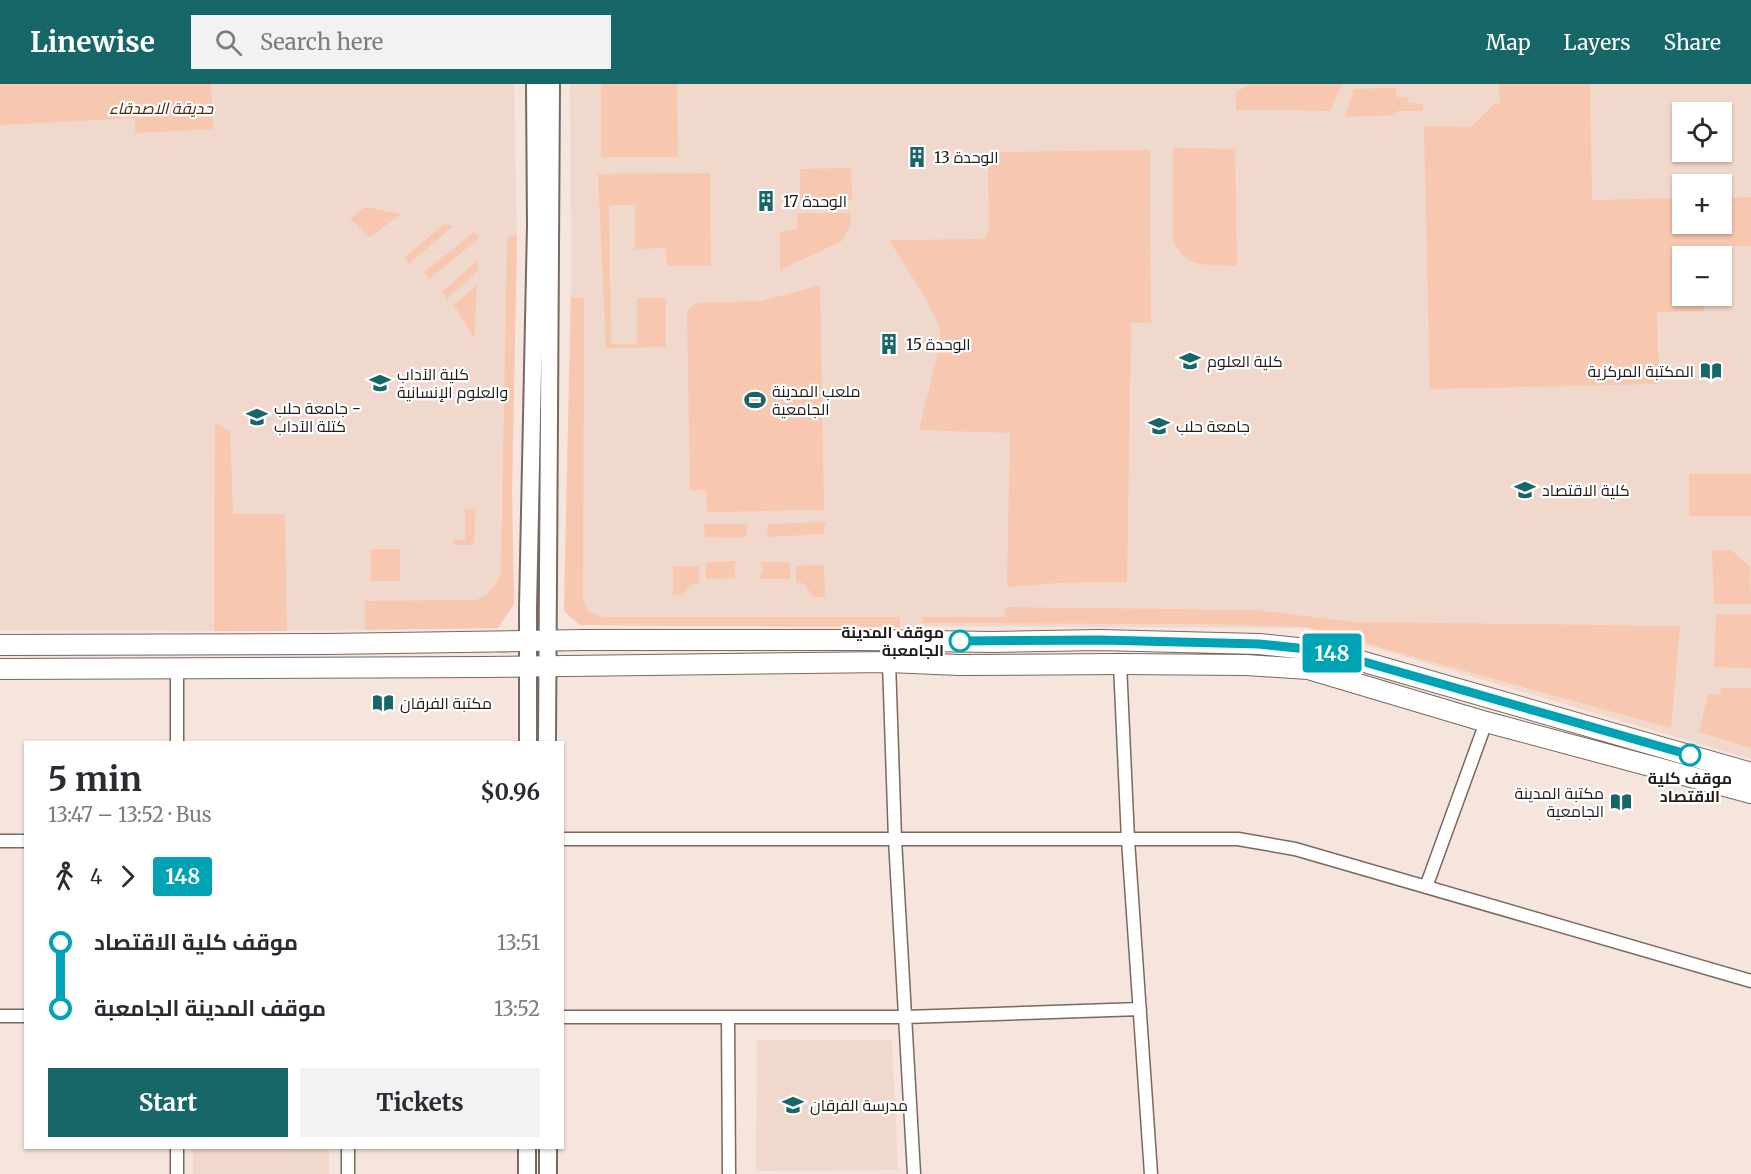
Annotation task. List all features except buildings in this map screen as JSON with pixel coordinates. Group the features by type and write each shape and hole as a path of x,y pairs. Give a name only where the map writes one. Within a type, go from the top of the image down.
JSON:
{"main road":[{"path":"535,84 536,226 528,596 538,641"},
{"path":"547,741 538,666 538,641 551,84"},
{"path":"0,645 862,640 993,642 1100,640 1259,644 1326,651 1751,773"},
{"path":"993,642 994,665"},
{"path":"0,669 890,662 994,665 1246,665 1308,669 1486,722 1751,793"},
{"path":"528,741 538,666"},
{"path":"527,1149 527,1174"},
{"path":"548,1149 548,1174"}],"street":[{"path":"890,662 895,839 914,1174"},
{"path":"1120,664 1128,840 1151,1174"},
{"path":"177,668 177,741"},
{"path":"1426,887 1486,722"},
{"path":"564,839 1219,839 1267,843 1295,849 1751,981"},
{"path":"0,841 24,841"},
{"path":"564,1017 906,1017 1140,1009"},
{"path":"0,1016 24,1016"},
{"path":"728,1018 729,1174"},
{"path":"177,1149 177,1174"},
{"path":"348,1149 348,1174"}],"shaded area":[{"name":"جامعة حلب - كتلة الآداب","path":"0,84 514,84 517,241 512,491 514,604 498,628 253,631 0,630"},
{"name":"جامعة حلب","path":"570,84 1751,84 1751,759 1307,628 580,625 564,611 571,276"},
{"path":"757,1040 892,1040 898,1170 756,1171"},
{"path":"193,1149 329,1149 329,1174 193,1174"}],"green space":[{"name":"حديقة الاصدقاء","path":"0,84 211,84 213,129 135,133 135,118 0,125"},
{"path":"601,84 677,84 678,157 601,157"},
{"path":"1251,84 1342,84 1330,111 1236,110 1236,92"},
{"path":"1499,84 1590,84 1592,200 1672,198 1672,234 1732,234 1732,198 1751,197 1751,246 1672,246 1672,306 1704,306 1704,311 1657,312 1659,384 1430,389 1424,126 1471,127 1494,104 1500,104"},
{"path":"1396,88 1396,97 1407,97 1408,103 1423,104 1423,111 1397,111 1395,115 1345,117 1354,89"},
{"path":"1173,148 1235,149 1237,266 1198,264 1183,256 1178,248 1173,237"},
{"path":"1150,150 1151,323 1131,323 1127,582 1059,583 1007,587 1010,433 919,430 941,341 939,325 926,299 889,240 982,239 986,236 989,231 988,160 990,154 995,152"},
{"path":"851,168 852,200 800,201 800,169"},
{"path":"710,173 711,266 667,266 666,248 635,249 635,205 609,205 611,344 637,344 637,298 666,298 666,347 606,348 598,174"},
{"path":"365,207 401,214 370,237 350,219"},
{"path":"798,213 851,213 850,227 842,241 780,270 780,232 797,229"},
{"path":"444,224 453,226 409,264 404,258"},
{"path":"474,232 479,238 429,279 424,272"},
{"path":"517,235 512,491 514,604 498,628 365,630 365,601 476,600 491,590 501,573 507,240 509,236"},
{"path":"478,260 478,270 447,299 442,292"},
{"path":"477,285 474,338 454,305"},
{"name":"ملعب المدينة الجامعية","path":"820,285 824,510 707,512 706,490 690,490 687,311 696,303 762,301"},
{"path":"571,298 584,298 583,599 588,611 602,617 900,617 900,627 580,625 564,611"},
{"path":"215,422 230,431 233,514 285,514 287,631 214,631"},
{"path":"1689,474 1751,474 1751,516 1689,516"},
{"path":"465,509 475,509 474,545 453,545 453,540 465,540"},
{"path":"826,522 824,534 767,537 768,524"},
{"path":"704,524 748,524 745,538 705,537"},
{"path":"371,549 400,549 400,581 371,581"},
{"path":"1712,550 1731,550 1750,567 1751,604 1714,604"},
{"path":"737,561 734,568 736,578 706,579 706,562"},
{"path":"760,562 790,562 790,579 759,579 763,570"},
{"path":"824,565 825,597 813,597 803,583 796,583 796,566"},
{"path":"673,566 699,566 699,583 694,583 683,595 673,595"},
{"path":"1005,607 1256,610 1353,622 1680,626 1671,728 1307,627 1207,624 922,623 922,617 1005,617"},
{"path":"1716,614 1751,614 1751,668 1714,667"},
{"path":"1721,688 1751,688 1751,748 1699,732 1708,694 1720,695"}],"bus line":[{"name":"148","path":"960,641 1100,640 1259,644 1326,651 1690,755"}],"place":[{"name":"الوحدة 13","path":"917,157"},
{"name":"الوحدة 17","path":"766,201"},
{"name":"الوحدة 15","path":"889,344"},
{"name":"كلية العلوم","path":"1190,361"},
{"name":"المكتبة المركزية","path":"1711,371"},
{"name":"كلية الآداب والعلوم الإنسانية","path":"380,383"},
{"name":"ملعب المدينة الجامعية","path":"755,400"},
{"name":"جامعة حلب - كتلة الآداب","path":"257,417"},
{"name":"جامعة حلب","path":"1159,426"},
{"name":"كلية الاقتصاد","path":"1525,490"},
{"name":"موقف المدينة الجامعبة","path":"960,641"},
{"name":"مكتبة الفرقان","path":"383,703"},
{"name":"موقف كلية الاقتصاد","path":"1690,755"},
{"name":"مكتبة المدينة الجامعية","path":"1621,802"},
{"name":"مدرسة الفرقان","path":"793,1105"}]}
